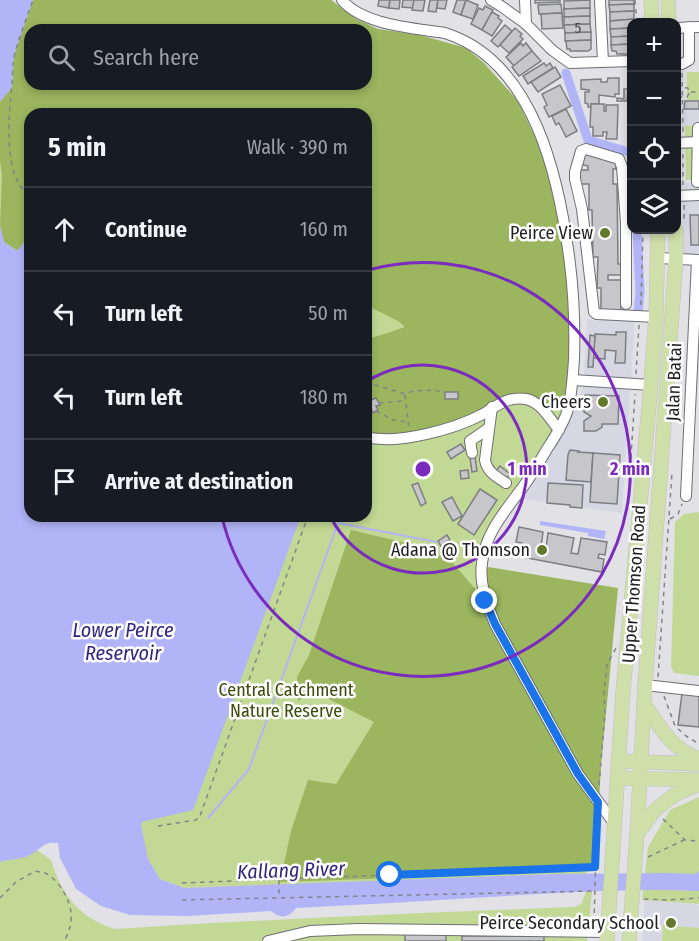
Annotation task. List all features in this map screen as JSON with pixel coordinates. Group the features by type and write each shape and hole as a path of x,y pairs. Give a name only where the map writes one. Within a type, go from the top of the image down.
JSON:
{"main road":[{"path":"651,0 652,18"},
{"path":"668,0 669,18"},
{"name":"Upper Thomson Road","path":"604,935 610,892 618,761 651,385 656,317 658,234"},
{"name":"Upper Thomson Road","path":"629,941 636,895 645,685 679,234"},
{"path":"644,703 667,737 688,755 699,759"},
{"path":"618,761 699,764"},
{"path":"617,778 699,782"},
{"path":"637,834 654,810 674,795 699,782"}],"street":[{"path":"342,0 351,10 368,19 445,33 457,37 484,54 496,64 516,89 533,118 547,151 563,212 574,303 576,326 573,380 567,410 558,430 527,481 493,528 482,562 481,579 485,601 495,624 578,774 614,823"},
{"path":"491,0 526,24 552,50 570,63 627,61"},
{"path":"525,0 526,24"},
{"path":"600,0 603,62"},
{"path":"681,63 689,60 694,53 694,27"},
{"path":"697,182 698,128"},
{"path":"681,143 698,142"},
{"path":"627,207 619,159 586,149 581,151 575,179 582,209 594,312 656,317"},
{"path":"681,196 699,195"},
{"path":"626,304 629,234"},
{"path":"658,258 676,266 697,263"},
{"name":"Jalan Batai","path":"684,501 697,263"},
{"path":"573,380 651,385"},
{"path":"372,437 397,438 424,435 456,425 510,400 526,399 539,405 558,430"},
{"path":"492,407 486,466 506,483"},
{"path":"469,447 489,428"},
{"path":"645,685 699,691"},
{"path":"267,941 310,931 358,929 460,936 604,935"}],"path":[{"path":"25,24 33,0"},
{"path":"635,0 637,18"},
{"path":"24,26 14,55 8,136 9,150 17,180 24,190"},
{"path":"680,72 681,126"},
{"path":"682,87 688,88 690,92"},
{"path":"690,92 699,92"},
{"path":"682,97 687,97 690,92"},
{"path":"628,510 643,234"},
{"path":"372,384 405,394 413,391 435,390 444,393"},
{"path":"405,394 410,437"},
{"path":"379,403 406,400"},
{"path":"376,411 393,420 408,423"},
{"path":"672,472 658,677 675,726 699,744"},
{"path":"670,519 678,514 684,501"},
{"path":"158,826 196,819 200,816 306,522"},
{"path":"604,935 594,924 598,785 607,664 616,647"},
{"path":"659,814 685,840"},
{"path":"638,865 685,840 699,842"},
{"path":"182,883 595,867"},
{"path":"0,898 16,882 35,871 47,874 68,899 72,914 69,932 64,941"},
{"path":"279,879 279,897"},
{"path":"182,900 595,891"},
{"path":"636,895 674,900 699,898"}],"shaded area":[{"path":"684,100 699,100 699,125 683,126"},
{"path":"685,183 699,184 699,253 682,255"},
{"path":"587,319 635,321 622,513 522,499 583,388"},
{"name":"Peirce Secondary School","path":"645,900 699,905 699,941 642,941"}],"green space":[{"name":"Central Catchment Nature Reserve","path":"0,0 332,0 345,18 362,24 24,24 24,90 372,90 372,28 396,36 569,297 570,362 559,430 495,531 488,566 481,579 485,601 474,588 587,874 184,888 160,879 148,859 52,842 46,843 37,850 51,860 55,873 74,904 91,918 115,929 575,907 581,904 586,892 592,892 587,941 0,941"},
{"path":"33,0 331,0 356,19 367,24 25,24"},
{"path":"24,26 24,90 372,90 372,26 420,35 466,48 484,63 518,101 548,164 567,266 570,363 566,407 518,399 424,432 398,435 372,434 372,338 405,327 372,308 372,108 24,108 24,243 18,251 4,242 0,226 2,175 0,102 12,87 14,55"},
{"path":"687,72 699,72 699,100 687,100"},
{"path":"699,125 699,180 686,180 685,126"},
{"path":"699,512 699,676 674,673 671,666 675,522 684,514"},
{"path":"351,530 428,548 451,561 484,599 481,579 488,567 618,588 601,766 595,871 280,882 291,831 308,780 336,784 374,722 313,691 298,701 297,677 309,655"},
{"path":"699,797 699,904 642,900 648,847 670,810"},
{"path":"663,925 699,928 699,941 662,941"}],"water":[{"path":"0,0 33,0 14,55 12,87 0,102"},
{"name":"Lower Peirce Reservoir","path":"0,226 4,242 17,251 24,242 24,522 299,522 193,810 142,822 148,859 160,879 184,888 556,874 695,874 699,871 699,891 594,891 296,908 284,916 271,911 187,916 130,915 101,906 76,889 60,858 58,843 45,845 25,857 0,862"},
{"path":"540,521 606,531 604,539 588,536 588,533 540,525"}],"building":[{"path":"379,0 390,0 389,8 378,6"},
{"path":"390,0 400,0 399,9 389,8"},
{"path":"403,0 414,0 413,8 402,7"},
{"path":"414,0 425,0 423,11 412,10"},
{"path":"430,0 438,0 436,12 428,11"},
{"path":"438,0 447,0 445,9 437,8"},
{"path":"457,0 466,0 461,15 453,12"},
{"path":"466,0 478,5 473,19 461,15"},
{"path":"535,0 560,0 560,2 535,3"},
{"path":"590,0 590,8 564,9 564,1"},
{"path":"609,0 634,0 634,4 609,5"},
{"path":"561,4 562,13 539,14 538,5"},
{"path":"634,4 634,11 610,12 609,5"},
{"path":"485,6 493,10 482,30 471,24 479,8 483,10"},
{"path":"590,8 590,16 564,17 564,9"},
{"path":"634,11 634,18 610,21 610,12"},
{"path":"492,12 502,21 492,36 482,30"},
{"path":"562,13 563,28 542,29 541,14"},
{"path":"590,16 590,24 564,25 564,17"},
{"path":"627,20 627,28 610,29 610,21"},
{"path":"590,24 591,32 565,33 564,25"},
{"path":"505,25 512,31 498,47 491,41"},
{"path":"515,28 522,34 520,36 523,39 509,53 500,45"},
{"path":"627,28 627,36 611,37 610,29"},
{"path":"591,32 591,40 565,41 565,33"},
{"path":"627,36 627,44 611,45 611,37"},
{"path":"591,40 591,49 588,51 567,49 566,41"},
{"path":"521,43 523,46 526,43 532,51 514,66 506,57"},
{"path":"627,44 627,54 617,54 616,51 612,51 611,45"},
{"path":"532,51 541,61 519,76 512,67"},
{"path":"544,63 546,66 550,63 553,68 528,84 523,76"},
{"path":"555,67 561,77 538,92 531,82"},
{"path":"608,78 619,78 619,94 615,94 615,97 599,95 599,104 591,104 591,107 588,107 585,103 585,92 589,90 581,89 581,80 601,79 601,82 607,82"},
{"path":"560,85 571,106 549,117 544,107 547,105 542,94"},
{"path":"624,89 627,89 627,101 617,101 617,98 624,99"},
{"path":"685,101 699,101 699,109 684,109"},
{"path":"591,104 604,104 604,111 606,111 606,105 618,105 617,139 606,139 607,132 603,132 603,136 593,136 593,127 590,127"},
{"path":"566,109 577,131 566,137 559,123 556,125 552,116"},
{"name":"Peirce View","path":"583,151 616,160 616,169 613,169 613,184 617,184 618,264 621,264 621,275 608,275 608,280 621,280 621,313 601,313 601,288 597,288 598,257 593,257 589,184 579,184 578,170 588,170 588,166 579,164"},
{"path":"690,215 699,215 699,245 691,245"},
{"path":"616,332 626,332 625,363 615,363 616,351 605,350 605,359 593,358 595,334 616,335"},
{"path":"590,335 595,336 593,367 588,367"},
{"path":"445,392 458,392 458,399 445,399"},
{"path":"585,395 619,396 618,424 602,424 602,427 596,431 584,431 584,421 591,416 584,412"},
{"path":"376,398 380,405 376,406 378,410 373,413 372,410 372,400"},
{"path":"461,444 465,450 451,459 447,452"},
{"path":"570,450 593,453 591,482 566,480"},
{"path":"593,453 620,455 617,504 590,502"},
{"path":"475,457 477,471 472,472 470,458"},
{"path":"500,466 510,474 506,480 495,472"},
{"path":"468,470 469,478 461,479 460,471"},
{"path":"418,483 426,503 421,506 412,485"},
{"path":"548,483 583,485 582,508 547,503"},
{"path":"480,489 497,500 474,535 458,524"},
{"path":"452,497 462,516 453,521 442,502"},
{"name":"Adana @ Thomson","path":"519,527 543,532 541,547 546,548 548,533 574,538 571,553 578,554 581,538 607,542 605,555 599,554 598,558 604,559 602,572 511,555 513,545 521,546 522,543 516,542"},
{"path":"447,535 450,540 444,543 446,546 442,548 438,541"},
{"path":"682,693 699,695 699,727 678,725"},
{"path":"405,931 446,932 446,941 405,941"},
{"path":"462,936 544,936 544,941 462,941"}],"waterway":[{"path":"566,73 588,140 627,152"},
{"path":"637,234 640,292 638,313"},
{"path":"208,818 249,769 338,523 436,542"}],"place":[{"name":"Peirce View","path":"605,233"},
{"name":"Cheers","path":"603,402"},
{"name":"Adana @ Thomson","path":"542,550"},
{"name":"Peirce Secondary School","path":"671,923"}],"route":[{"path":"390,875 595,867 598,802 578,774 495,624 485,601"}],"water label":[{"name":"Kallang River","path":"291,870"}]}
